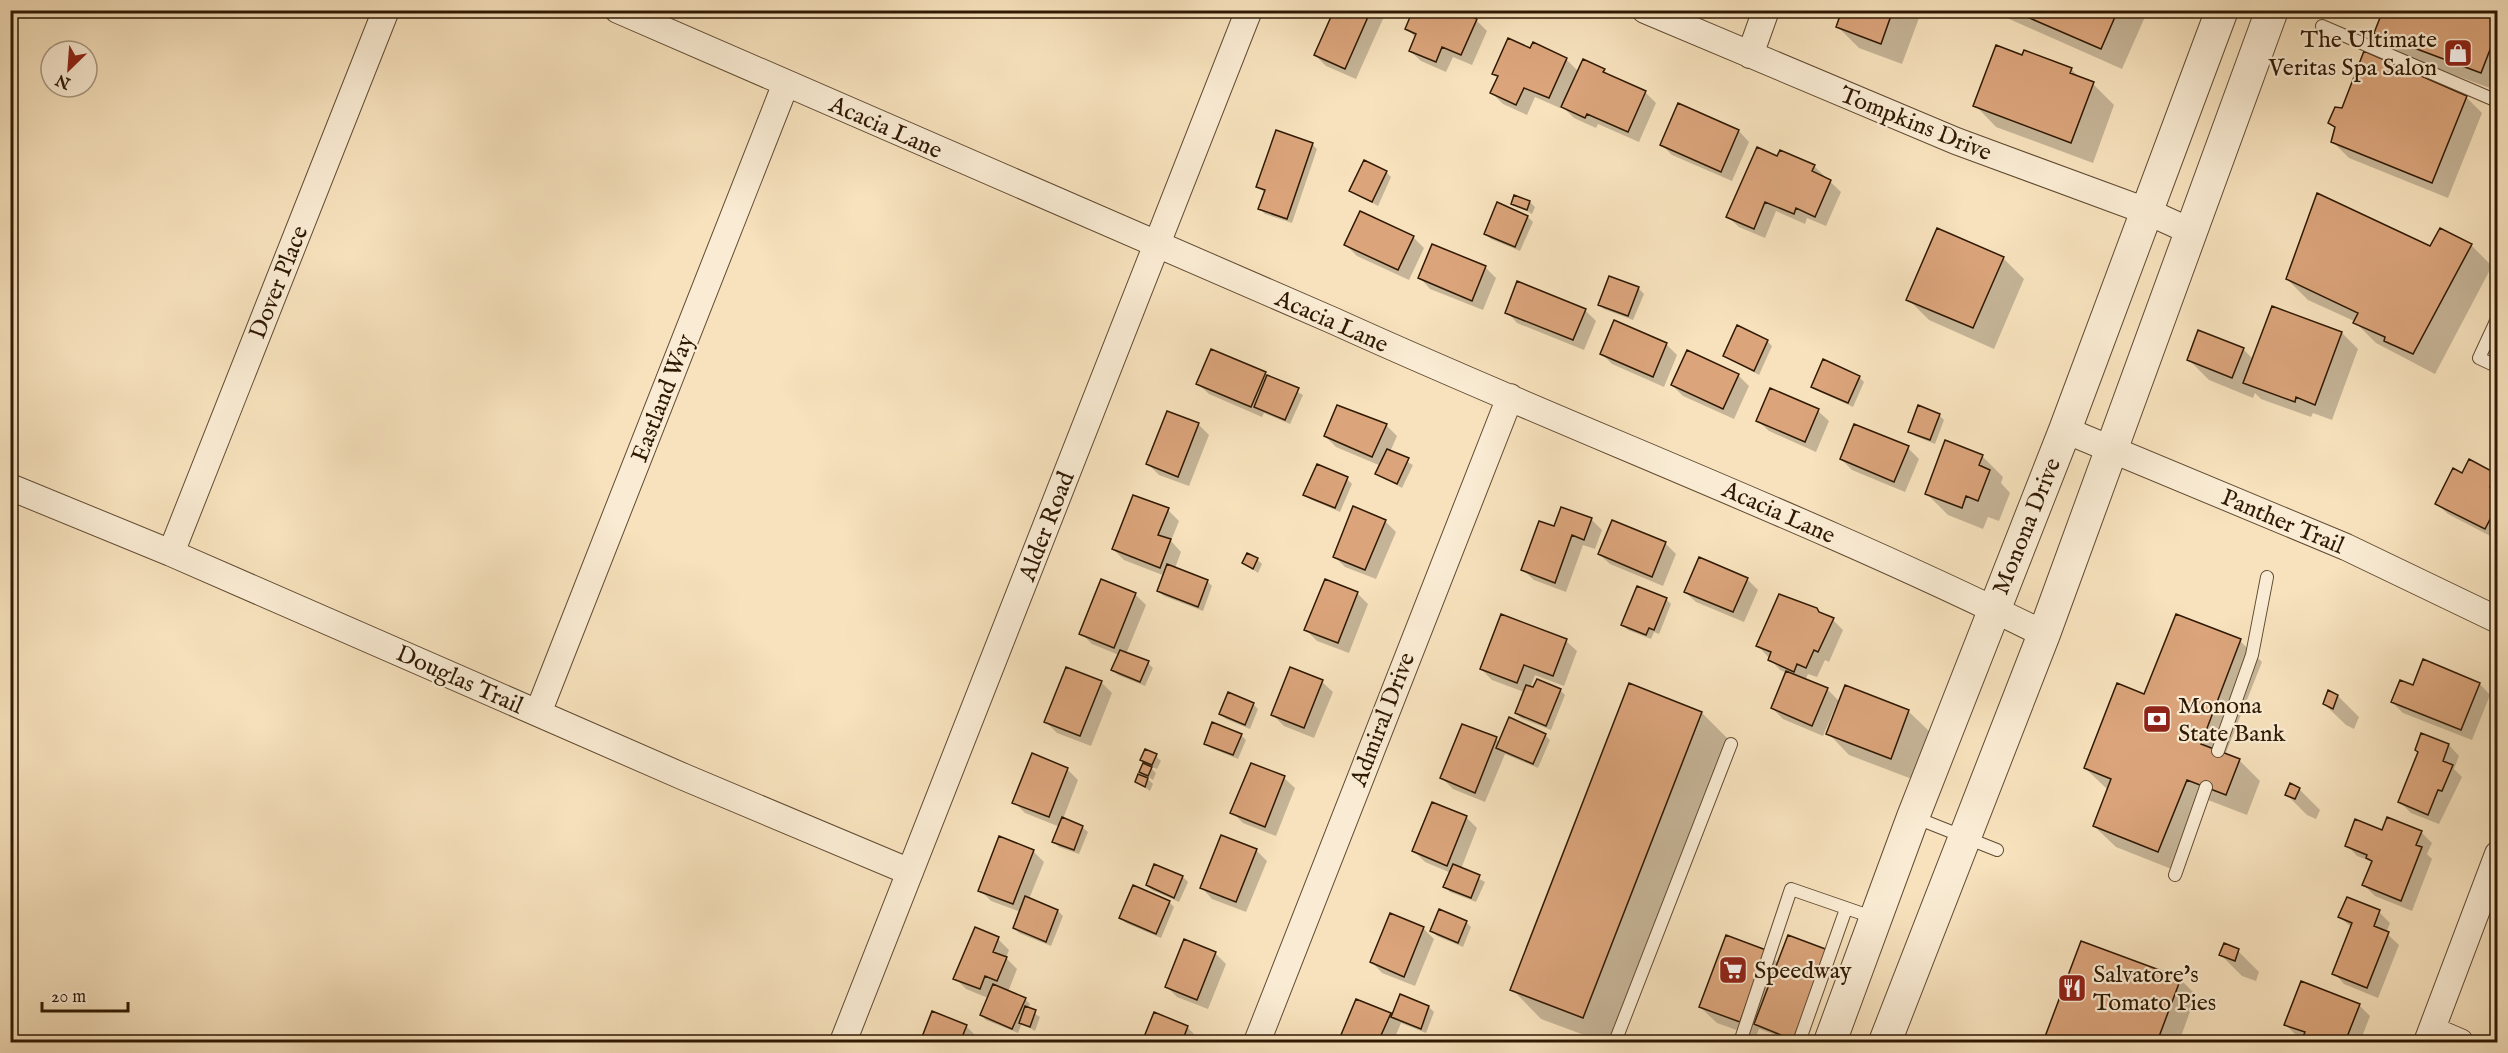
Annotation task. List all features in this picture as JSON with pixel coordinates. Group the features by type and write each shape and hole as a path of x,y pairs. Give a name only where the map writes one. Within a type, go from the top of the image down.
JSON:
{"street":[{"name":"Dover Place","path":"171,553 386,10"},
{"name":"Acacia Lane","path":"618,10 1450,374 1754,500 2044,634"},
{"name":"Alder Road","path":"843,1042 1249,10"},
{"name":"Tompkins Drive","path":"1645,10 1956,141 2146,212 2190,231"},
{"path":"1750,55 1766,10"},
{"name":"Monona Drive","path":"1830,1042 1913,817 2065,430 2222,10"},
{"path":"1885,1042 2044,634 2272,10"},
{"name":"Eastland Way","path":"538,713 786,83"},
{"name":"Admiral Drive","path":"1257,1042 1510,397"},
{"name":"Panther Trail","path":"2065,430 2353,551 2498,620"},
{"name":"Douglas Trail","path":"10,486 171,553 910,872"},
{"path":"2460,1042 2429,1036 2498,854"}],"lane":[{"path":"2322,26 2497,101 2498,99"},
{"path":"2498,317 2479,358 2498,367"},
{"path":"2218,751 2252,655 2267,577"},
{"path":"1616,1042 1731,744"},
{"path":"2175,875 2206,787"},
{"path":"1913,817 1997,850"},
{"path":"1740,1042 1791,889 1876,919"},
{"path":"1799,1042 1846,909"}],"building":[{"path":"1334,10 1371,10 1345,69 1314,55"},
{"path":"1413,10 1458,10 1477,19 1461,55 1442,47 1436,62 1409,51 1416,34 1405,29"},
{"path":"1842,10 1893,10 1881,44 1836,27"},
{"path":"2011,10 2118,10 2101,49"},
{"name":"The Ultimate Veritas Spa Salon","path":"2383,10 2498,10 2498,29 2481,73 2374,33"},
{"path":"1508,38 1530,48 1533,42 1567,58 1549,98 1524,88 1516,105 1490,93 1498,76 1492,74"},
{"path":"1996,45 2022,55 2024,50 2072,68 2070,73 2094,82 2071,143 1973,106"},
{"path":"2364,51 2467,96 2432,183 2331,142 2335,127 2328,123 2335,107 2342,108"},
{"path":"1583,59 1605,69 1603,72 1646,91 1628,132 1587,114 1585,118 1561,107"},
{"path":"1678,103 1739,130 1721,172 1660,145"},
{"path":"1276,130 1313,143 1287,219 1258,209 1265,190 1256,187"},
{"path":"1757,147 1777,156 1780,150 1815,165 1812,171 1831,180 1815,217 1796,208 1794,214 1765,202 1754,229 1726,217"},
{"path":"1364,160 1387,171 1372,202 1349,191"},
{"path":"2317,193 2430,246 2440,228 2472,244 2413,354 2384,341 2385,337 2353,323 2358,313 2286,279"},
{"path":"1514,195 1530,201 1527,210 1511,204"},
{"path":"1497,202 1528,216 1515,247 1484,234"},
{"path":"1360,211 1414,236 1398,270 1344,245"},
{"path":"1937,228 2004,257 1973,328 1906,300"},
{"path":"1432,244 1486,266 1472,301 1418,278"},
{"path":"1609,276 1639,287 1628,316 1598,305"},
{"path":"1517,281 1586,309 1573,340 1505,313"},
{"path":"2272,306 2342,332 2315,405 2296,397 2295,402 2243,383"},
{"path":"1614,320 1667,343 1653,377 1600,354"},
{"path":"1737,325 1768,340 1754,371 1723,356"},
{"path":"2198,330 2244,348 2232,378 2187,360"},
{"path":"1211,349 1266,372 1251,407 1196,384"},
{"path":"1687,350 1739,374 1723,409 1671,385"},
{"path":"1823,359 1860,376 1848,403 1811,387"},
{"path":"1267,375 1299,388 1285,420 1254,407"},
{"path":"1770,388 1819,409 1805,442 1756,421"},
{"path":"1337,405 1387,424 1372,457 1324,436"},
{"path":"1918,405 1940,414 1930,440 1908,432"},
{"path":"1167,411 1199,423 1178,477 1146,464"},
{"path":"1854,424 1909,446 1894,482 1840,459"},
{"path":"1945,440 1983,455 1979,465 1990,470 1978,501 1966,496 1962,508 1925,494"},
{"path":"1387,449 1409,458 1397,484 1375,474"},
{"path":"2469,459 2497,474 2490,487 2498,491 2498,504 2485,529 2435,504 2453,468 2462,473"},
{"path":"1317,464 1348,477 1335,508 1303,495"},
{"path":"1133,495 1169,508 1158,535 1171,539 1160,568 1112,549"},
{"path":"1353,506 1386,520 1365,570 1333,557"},
{"path":"1561,507 1592,518 1584,540 1572,535 1555,583 1521,570 1539,521 1554,526"},
{"path":"1612,520 1666,542 1652,577 1598,554"},
{"path":"1247,553 1258,558 1253,569 1242,563"},
{"path":"1699,557 1748,578 1733,612 1684,592"},
{"path":"1167,564 1208,580 1198,607 1157,591"},
{"path":"1101,579 1136,593 1114,648 1079,634"},
{"path":"1325,579 1358,592 1338,643 1304,630"},
{"path":"1637,586 1667,598 1654,630 1649,628 1646,635 1621,625"},
{"path":"1779,594 1817,608 1819,612 1834,618 1818,652 1814,650 1806,668 1797,664 1794,672 1768,660 1771,652 1756,646"},
{"path":"1501,614 1567,639 1553,676 1524,665 1517,683 1480,669"},
{"name":"Monona State Bank","path":"2176,614 2241,639 2201,744 2240,759 2226,795 2187,780 2158,852 2093,826 2111,779 2084,768 2117,683 2144,694"},
{"path":"1120,650 1149,661 1140,682 1111,670"},
{"path":"2423,659 2480,683 2461,730 2391,702 2400,680 2413,685"},
{"path":"1066,667 1102,681 1080,736 1044,722"},
{"path":"1290,667 1323,680 1304,728 1271,715"},
{"path":"1786,671 1828,688 1812,726 1771,708"},
{"path":"1537,679 1561,689 1546,726 1515,713 1526,685 1533,687"},
{"path":"1629,683 1702,712 1583,1018 1510,990"},
{"path":"1845,685 1909,710 1891,759 1826,734"},
{"path":"2328,690 2338,695 2333,709 2323,704"},
{"path":"1228,692 1254,703 1245,725 1219,714"},
{"path":"1509,717 1546,734 1533,764 1496,748"},
{"path":"1212,722 1242,734 1233,755 1204,744"},
{"path":"1462,724 1497,737 1475,793 1440,778"},
{"path":"2421,733 2449,744 2443,761 2453,765 2442,791 2438,790 2428,815 2398,802 2418,752 2415,750"},
{"path":"1145,749 1157,754 1152,765 1140,760"},
{"path":"1032,753 1068,768 1049,817 1012,803"},
{"path":"1143,763 1152,767 1148,776 1139,772"},
{"path":"1251,763 1285,776 1265,827 1230,813"},
{"path":"1138,774 1148,778 1145,787 1135,782"},
{"path":"2290,783 2300,788 2295,799 2285,795"},
{"path":"1432,802 1467,816 1447,866 1412,851"},
{"path":"1062,817 1083,826 1074,850 1052,842"},
{"path":"2387,817 2422,831 2416,845 2422,847 2401,901 2362,885 2372,861 2366,858 2367,855 2345,846 2355,819 2382,830"},
{"path":"1221,835 1257,849 1236,902 1200,888"},
{"path":"999,836 1034,850 1013,904 978,891"},
{"path":"1154,864 1183,876 1174,898 1146,885"},
{"path":"1453,864 1480,875 1471,898 1443,887"},
{"path":"1133,885 1170,901 1156,934 1119,918"},
{"path":"1025,896 1058,910 1046,942 1013,928"},
{"path":"2347,897 2380,910 2374,926 2389,932 2367,988 2332,974 2352,923 2338,917"},
{"path":"1439,909 1467,921 1458,943 1430,931"},
{"path":"1390,913 1424,927 1404,977 1370,962"},
{"path":"975,927 999,937 993,952 1007,957 997,981 985,976 980,989 953,979"},
{"path":"1726,935 1766,950 1740,1022 1699,1007"},
{"path":"1788,935 1828,950 1793,1040 1754,1024"},
{"path":"1184,939 1216,952 1197,1000 1165,987"},
{"path":"2081,941 2181,978 2157,1042 2096,1042 2090,1040 2089,1042 2043,1042"},
{"path":"2224,943 2239,949 2235,961 2219,955"},
{"path":"2301,981 2360,1004 2345,1042 2301,1042 2305,1032 2284,1025"},
{"path":"993,984 1026,998 1012,1029 980,1015"},
{"path":"1400,994 1429,1006 1421,1029 1391,1017"},
{"path":"1356,999 1391,1013 1378,1042 1338,1042"},
{"path":"1025,1006 1036,1010 1030,1027 1019,1023"},
{"path":"932,1011 967,1025 960,1042 920,1042"},
{"path":"1154,1012 1188,1026 1182,1042 1142,1042"}],"place":[{"name":"The Ultimate Veritas Spa Salon","path":"2458,53"},
{"name":"Monona State Bank","path":"2157,719"},
{"name":"Speedway","path":"1733,970"},
{"name":"Salvatore's Tomato Pies","path":"2072,988"}]}
